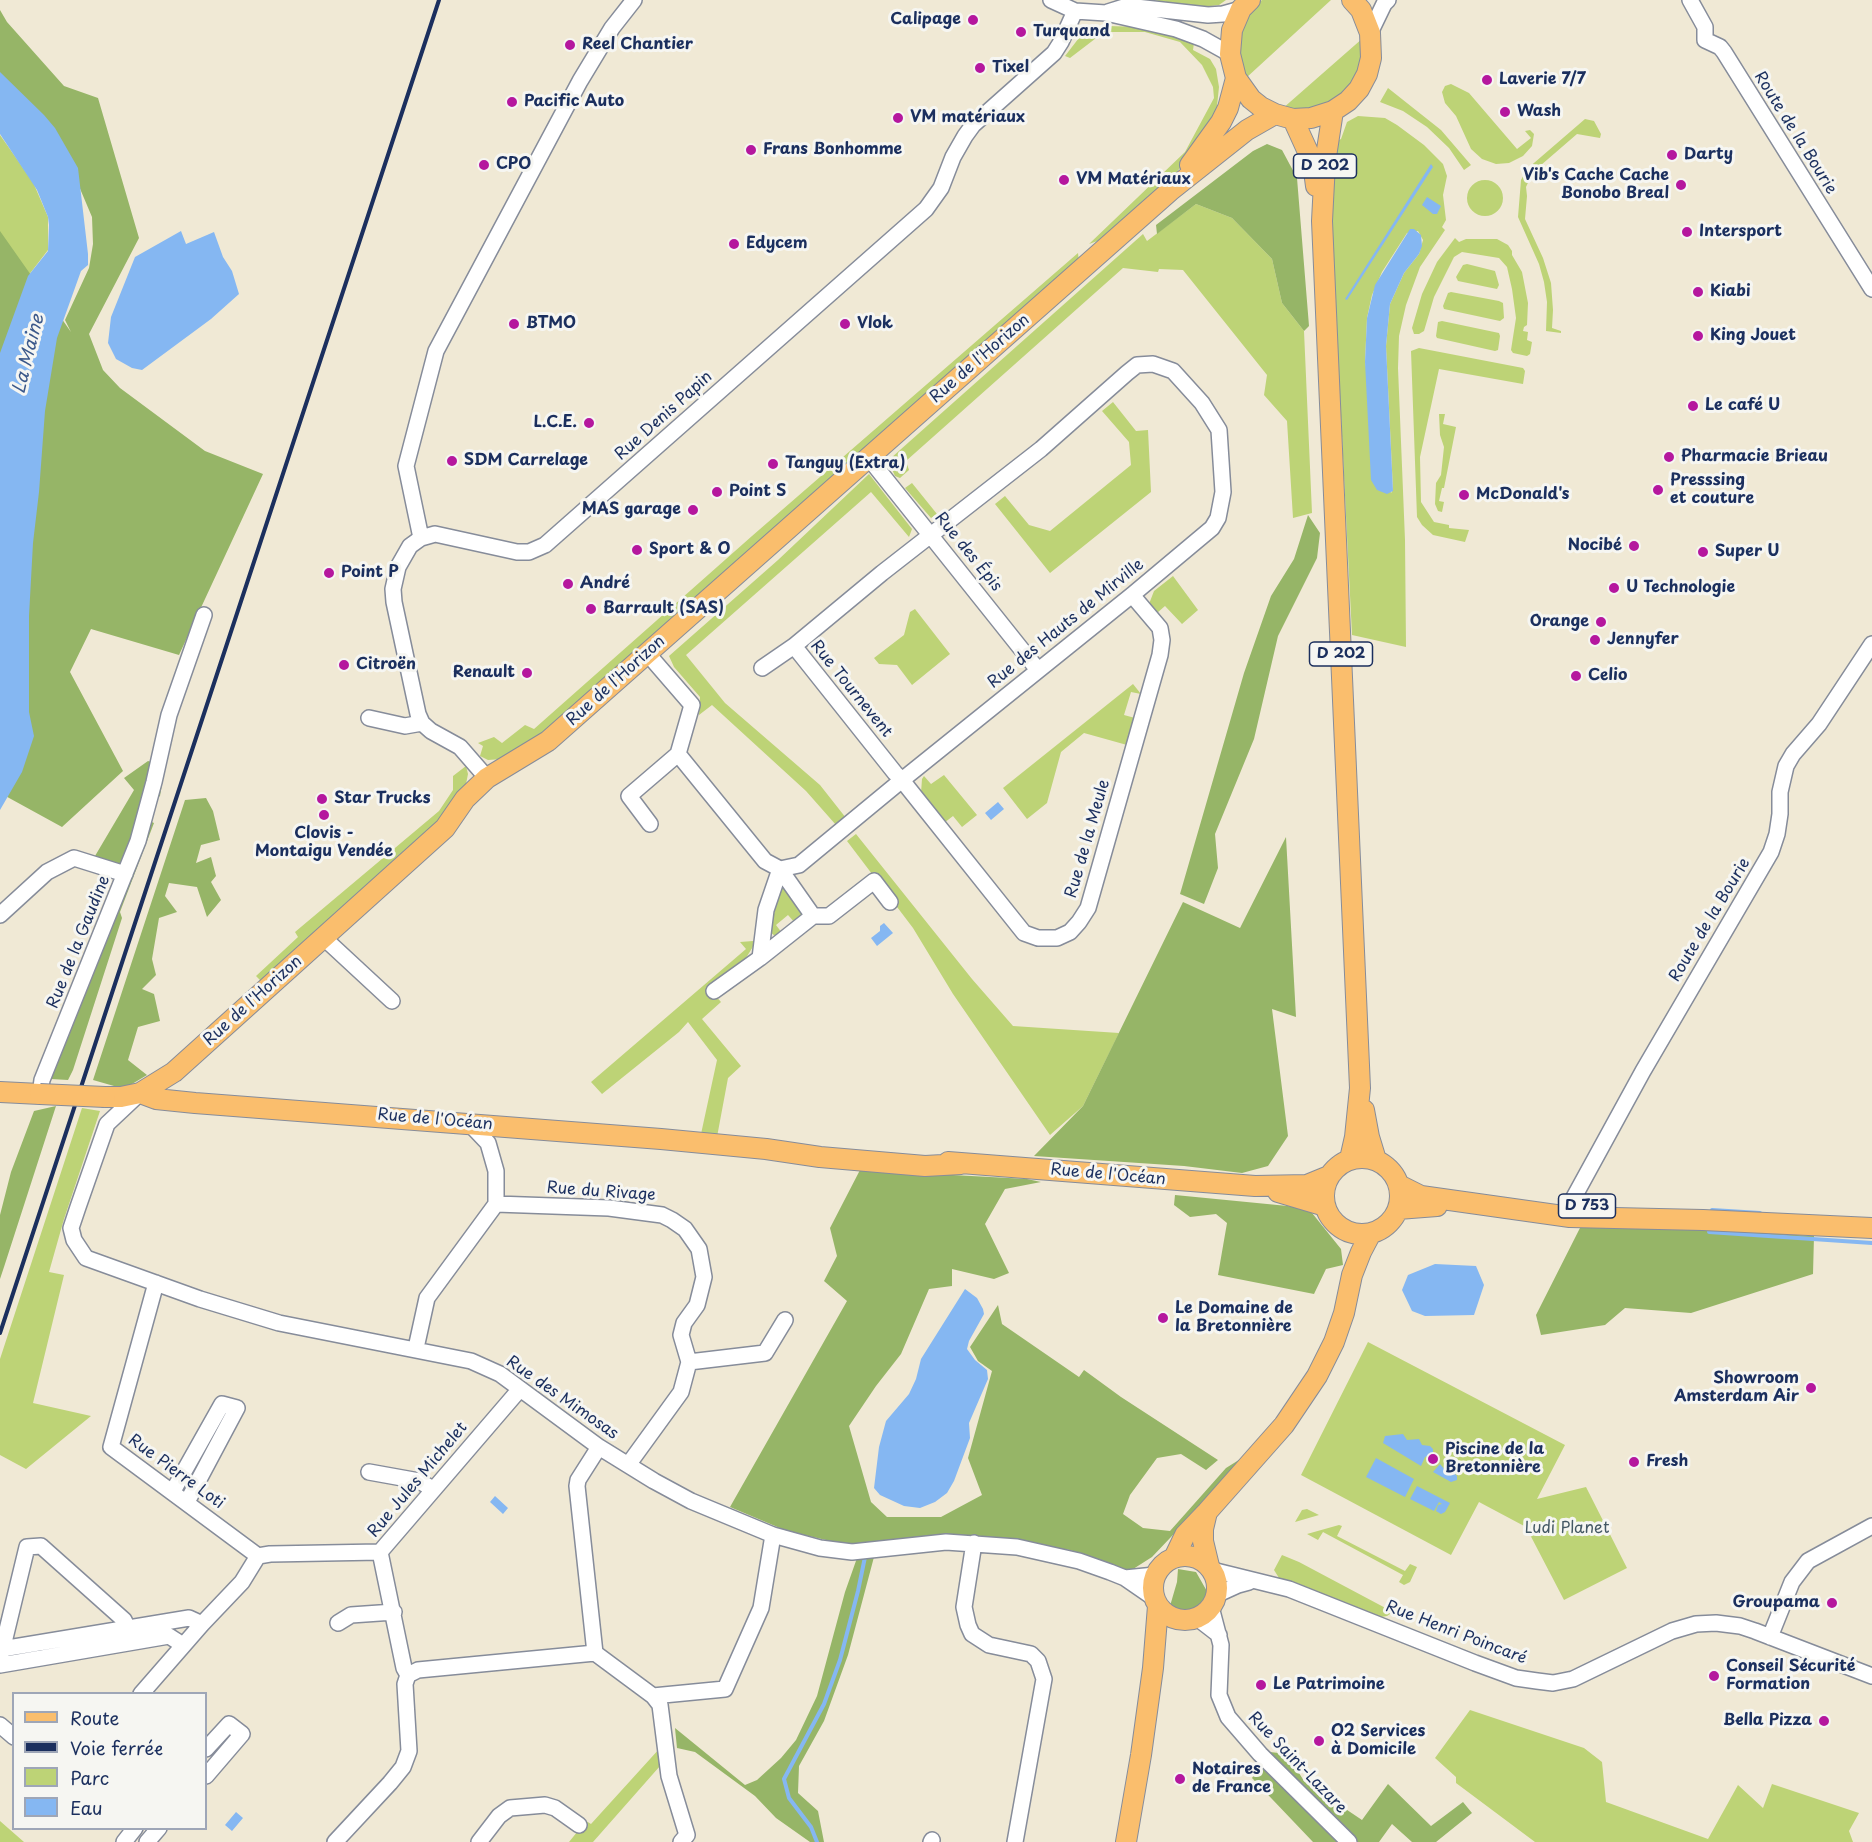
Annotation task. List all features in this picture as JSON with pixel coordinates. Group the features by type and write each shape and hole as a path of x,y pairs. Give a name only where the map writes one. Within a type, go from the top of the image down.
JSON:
{"main road":[{"path":"1170,191 1247,130 1284,117 1311,118 1333,111 1348,101 1359,89 1367,74 1371,58 1370,33 1361,10 1352,0"},
{"path":"1245,4 1232,30 1230,54 1236,78 1251,99 1284,117"},
{"path":"1170,191 1214,134 1228,108 1236,78"},
{"name":"D 202","path":"1333,111 1325,163 1322,221 1359,1088 1355,1137 1350,1160"},
{"name":"D 202","path":"1284,117 1313,163 1322,221"},
{"name":"Rue de l'Horizon","path":"140,1093 174,1072 324,938 445,828 465,799 487,778 548,741 1170,191"},
{"name":"D 202","path":"1359,1088 1376,1160"},
{"name":"Rue de l'Océan","path":"0,1092 105,1097 121,1097 140,1093 156,1099 195,1103 661,1138 766,1149 836,1145 961,1164 1255,1186 1307,1185 1329,1176"},
{"path":"1363,1158 1376,1160 1394,1174 1399,1185 1401,1197 1398,1209 1392,1220 1383,1228 1371,1233 1349,1232 1338,1226 1330,1217 1325,1206 1324,1196 1329,1176 1335,1169 1350,1160 1363,1158"},
{"name":"D 753","path":"1399,1185 1421,1196 1470,1203 1703,1220 1872,1228"},
{"name":"Rue de l'Océan","path":"1255,1186 1325,1206"},
{"name":"D 753","path":"1398,1209 1470,1203"},
{"path":"1349,1232 1352,1275"},
{"path":"1174,1558 1185,1535 1284,1425 1317,1376 1334,1342 1344,1313 1352,1275 1371,1233"},
{"path":"1153,1668 1167,1638 1202,1610 1217,1581 1203,1541 1203,1529 1208,1512"},
{"path":"1126,1842 1142,1755 1153,1668 1156,1602 1153,1584 1155,1575 1166,1562 1183,1556 1193,1557 1211,1568"},
{"path":"1156,1602 1168,1615 1202,1610"}],"street":[{"path":"487,778 460,747 431,731 422,723 394,603 393,589 398,567 404,555 410,546 421,538 406,466 436,351 580,81 612,28 634,0"},
{"path":"1051,0 1076,11 1106,13 1176,29 1203,39 1230,54"},
{"path":"1370,33 1388,0"},
{"name":"Route de la Bourie","path":"1690,0 1705,27 1705,40 1720,47 1724,52 1872,289"},
{"path":"1106,13 1127,6 1208,15 1223,14 1245,4"},
{"name":"Rue Denis Papin","path":"421,538 435,534 456,537 517,552 529,552 545,545 926,209 941,188 959,144 965,136 973,126 1054,53 1062,42 1076,11"},
{"name":"Rue des Hauts de Mirville","path":"780,869 799,865 1212,528 1222,504 1223,478 1219,430 1212,417 1180,376 1163,366 1137,365 1041,449 931,535"},
{"name":"Rue des Épis","path":"868,457 1038,670"},
{"name":"Rue Tournevent","path":"902,780 794,646 931,535"},
{"name":"Rue de la Meule","path":"902,780 1024,933 1038,938 1057,938 1070,932 1088,908 1160,654 1162,640 1160,628 1132,595"},
{"path":"125,874 138,842 169,715 204,615"},
{"name":"Route de la Bourie","path":"1571,1210 1642,1071 1771,852 1777,834 1780,792 1786,766 1793,754 1819,724 1872,644"},
{"path":"762,668 794,646"},
{"path":"647,653 692,705 678,754 629,796 650,825"},
{"path":"369,718 405,726 422,723"},
{"path":"678,754 765,861 780,869 813,916"},
{"name":"Rue de la Gaudine","path":"0,915 47,872 74,858 125,874 42,1080 40,1094"},
{"path":"760,958 766,910 780,869"},
{"path":"714,991 813,916 830,916 874,881 890,903"},
{"path":"324,938 392,1001"},
{"name":"Rue des Mimosas","path":"140,1093 106,1124 71,1228 74,1240 86,1258 279,1323 416,1348 471,1361 500,1374 599,1447 654,1481 691,1501 773,1535 820,1548 852,1552 945,1542 1017,1547 1079,1561 1125,1578 1156,1602"},
{"path":"416,1348 427,1298 496,1204 496,1172 488,1143 469,1124"},
{"name":"Rue du Rivage","path":"496,1204 609,1208 662,1215 685,1228 699,1249 704,1277 698,1305 684,1323 681,1335 689,1362 681,1392 628,1465"},
{"name":"Rue Pierre Loti","path":"156,1283 111,1447 258,1556"},
{"path":"689,1362 765,1353 785,1320"},
{"name":"Rue Jules Michelet","path":"337,1841 390,1784 403,1767 409,1751 405,1684 408,1675 404,1668 380,1552 520,1389"},
{"path":"173,1491 222,1404 237,1408 187,1502"},
{"path":"595,1653 577,1486 578,1480 599,1447"},
{"path":"369,1472 419,1481 433,1489"},
{"path":"1770,1636 1792,1582 1808,1561 1872,1526"},
{"path":"653,1696 725,1689 760,1608 773,1535"},
{"path":"974,1543 964,1607 972,1634 989,1645 1031,1653 1038,1661 1044,1679 1016,1842"},
{"path":"128,1628 124,1620 41,1546 27,1547 1,1656 128,1628 189,1618 202,1624"},
{"path":"143,1692 242,1582 258,1556 380,1552"},
{"name":"Rue Henri Poincaré","path":"1211,1568 1233,1577 1258,1580 1289,1589 1512,1676 1537,1682 1553,1683 1574,1678 1672,1631 1696,1624 1716,1623 1740,1626 1770,1636 1872,1676"},
{"name":"Rue des Mimosas","path":"1125,1578 1155,1575"},
{"path":"1202,1610 1238,1584 1258,1580"},
{"name":"Rue Saint-Lazare","path":"1202,1610 1219,1635 1221,1650 1218,1695 1228,1717 1260,1754 1349,1842"},
{"path":"338,1623 351,1615 394,1612"},
{"path":"0,1665 169,1636 183,1645"},
{"path":"408,1675 418,1670 595,1653 653,1696 660,1705 669,1776 687,1835 681,1842"},
{"path":"207,1748 229,1724 242,1734 207,1775"},
{"path":"0,1725 12,1735"},
{"path":"479,1842 499,1816 510,1808 545,1805 555,1808 579,1825"},
{"path":"124,1842 133,1830"},
{"path":"147,1842 157,1830"}],"green space":[{"path":"1152,0 1226,0 1219,5 1203,7"},
{"path":"1262,0 1331,0 1246,78 1239,58 1239,32 1254,6"},
{"path":"0,10 7,22 64,86 98,98 139,238 89,334 103,370 120,388 205,451 263,474 179,655 91,629 70,672 123,771 62,827 0,793 0,231 71,332 65,320 89,268 93,244 92,217 70,165 0,78"},
{"path":"1108,26 1141,27 1194,43 1193,50 1210,59 1216,69 1219,87 1217,106 1220,109 1173,177 1106,238 1089,244 1185,152 1214,98 1213,87 1202,65 1180,42 1145,32 1104,32 1070,58 1065,56 1082,34"},
{"path":"1363,38 1361,72 1345,96 1321,109 1298,112 1282,109"},
{"path":"1451,84 1469,93 1517,149 1531,138 1525,131 1530,130 1534,134 1532,146 1523,156 1509,163 1496,164 1482,159 1471,149 1456,116 1445,103 1442,92 1445,86"},
{"path":"1388,88 1441,130 1471,165 1464,170 1449,148 1427,127 1403,111 1380,102"},
{"path":"1358,116 1385,118 1424,145 1443,164 1447,176 1443,195 1446,220 1442,227 1445,230 1420,267 1406,305 1399,336 1406,647 1352,635 1332,237 1333,143 1341,139 1347,122","holes":["1418,231 1423,240 1419,254 1404,273 1390,304 1386,346 1393,490 1391,493 1365,362 1367,318 1372,295 1382,272 1407,233"]},
{"path":"1585,119 1594,121 1601,134 1600,138 1577,134 1533,172 1526,187 1525,219 1543,258 1551,283 1552,328 1561,333 1546,331 1547,302 1544,282 1539,264 1518,217 1521,180 1527,169"},
{"path":"0,135 33,182 48,217 48,250 28,276 0,235"},
{"path":"1267,144 1282,150 1297,178 1309,326 1304,331 1282,303 1272,259 1232,218 1196,204 1157,234 1156,225 1253,151"},
{"path":"1485,180 1498,185 1503,198 1498,211 1485,216 1472,211 1467,198 1472,185"},
{"path":"1196,204 1232,218 1272,259 1282,303 1304,331 1312,513 1293,518 1287,421 1264,395 1267,375 1183,270 1159,269 1158,272 1123,268 906,461 909,470 900,478 895,476 890,465 891,458 1143,234 1147,241"},
{"path":"1455,238 1459,242 1466,239 1497,239 1508,245 1512,251 1522,272 1528,303 1527,325 1523,331 1528,332 1527,340 1532,342 1530,354 1527,356 1513,353 1511,350 1516,318 1507,267 1499,258 1462,252 1454,257 1434,297 1424,331 1414,334 1412,328 1422,294 1437,262"},
{"path":"1078,253 1079,262 532,743 502,759 488,760 480,756 483,746 478,743 494,737 502,743 525,725 534,729"},
{"path":"1463,265 1495,271 1499,285 1497,289 1458,281 1456,277"},
{"path":"1448,293 1499,301 1503,303 1504,318 1500,321 1444,309"},
{"path":"1438,322 1499,333 1498,350 1437,338"},
{"path":"1419,348 1523,368 1525,371 1523,384 1439,369 1420,457 1421,502 1434,522 1449,525 1449,528 1469,530 1465,542 1433,535 1417,517 1411,351"},
{"path":"1113,402 1136,431 1148,430 1151,492 1050,573 995,504 1005,496 1029,525 1050,531 1131,465 1129,442 1102,411"},
{"path":"1439,414 1445,414 1443,424 1456,427 1444,488 1442,488 1439,501 1444,502 1442,512 1438,511 1435,504 1436,483 1441,475 1444,447 1440,435"},
{"path":"869,474 912,529 909,537 871,492 686,655 725,703 820,785 846,818 836,825 806,791 712,705 699,715 700,697 674,667 669,656 778,560"},
{"path":"912,483 937,514 931,518 905,488"},
{"path":"1308,515 1320,533 1317,558 1278,636 1254,739 1215,834 1218,868 1204,904 1180,894 1244,673 1271,596 1294,559"},
{"path":"1173,576 1198,610 1182,624 1165,606 1157,613 1149,604 1154,591"},
{"path":"915,609 950,654 912,685 897,665 879,664 874,658 904,635 910,612"},
{"path":"1133,684 1141,694 1131,692 1124,715 1135,718 1127,745 1084,733 1061,752 1047,803 1027,819 1003,788"},
{"path":"148,761 165,766 160,796 142,808 141,817 154,823 120,912 122,918 73,1070 68,1080 51,1079 122,871 95,856 134,790 124,778"},
{"path":"466,766 468,774 465,789 446,819 263,983 256,976 298,937 295,932 439,811 453,790 453,776"},
{"path":"944,775 977,815 962,827 953,816 944,823 921,793 924,776 931,784"},
{"path":"206,798 213,811 220,840 201,845 196,863 211,857 216,876 211,882 221,900 207,917 197,887 169,883 165,896 177,912 159,918 152,959 156,975 142,989 154,994 160,1021 138,1027 128,1060 147,1075 121,1088 93,1080 185,800"},
{"path":"856,834 972,979 1013,1026 1119,1033 1083,1106 1050,1135 953,994 913,928 847,841"},
{"path":"1286,837 1296,1017 1272,1009 1288,1136 1268,1166 1242,1173 1184,1166 1034,1156 1083,1106 1183,902 1240,928"},
{"path":"784,888 805,911 795,923 788,915 776,925 782,933 775,936 770,932 779,891"},
{"path":"753,941 754,945 741,966 732,968 708,987 721,1002 702,1019 741,1066 728,1078 717,1137 701,1134 717,1060 688,1022 679,1032 602,1094 591,1082 746,949 740,942"},
{"path":"56,1106 0,1279 0,1215 11,1172 34,1111"},
{"path":"82,1108 100,1111 49,1272 64,1275 33,1403 91,1416 26,1469 0,1455 0,1359"},
{"path":"860,1170 1027,1179 1041,1182 1005,1189 985,1224 1009,1273 994,1279 952,1269 952,1286 929,1289 901,1354 849,1426 871,1502 887,1517 941,1517 982,1495 968,1458 992,1371 978,1361 970,1347 998,1305 1002,1324 1079,1377 1084,1370 1218,1460 1206,1470 1181,1454 1157,1458 1130,1495 1123,1514 1143,1528 1170,1531 1226,1468 1242,1458 1227,1478 1152,1557 1130,1571 1070,1550 974,1538 852,1546 787,1531 730,1507 847,1301 824,1281 837,1256 830,1228"},
{"path":"1175,1195 1308,1208 1341,1249 1343,1265 1326,1269 1314,1294 1218,1275 1227,1223 1216,1214 1190,1217 1174,1205"},
{"path":"1583,1222 1814,1236 1813,1274 1691,1313 1625,1308 1605,1325 1541,1335 1536,1315"},
{"name":"Piscine de la Bretonnière","path":"1368,1342 1565,1445 1537,1499 1586,1487 1627,1568 1564,1600 1526,1527 1479,1502 1451,1555 1301,1475"},
{"path":"1307,1509 1319,1515 1295,1522 1302,1510"},
{"path":"1342,1526 1337,1536 1405,1571 1410,1564 1417,1567 1410,1582 1404,1585 1399,1582 1403,1575 1323,1532 1318,1540 1307,1534"},
{"path":"1282,1555 1393,1612 1381,1617 1279,1578 1274,1570"},
{"path":"874,1557 848,1655 824,1721 799,1766 798,1793 818,1811 824,1842 810,1842 776,1818 755,1796 695,1752 677,1748 675,1728 745,1785 757,1780 781,1758 796,1740 817,1696 845,1592 857,1558"},
{"path":"1178,1569 1196,1572 1208,1593 1198,1610 1179,1612 1170,1606"},
{"path":"1470,1710 1584,1748 1602,1762 1606,1802 1708,1839 1738,1785 1763,1808 1772,1784 1859,1813 1849,1831 1853,1842 1535,1842 1456,1783 1456,1777 1435,1758"},
{"path":"660,1748 660,1766 593,1842 569,1842 586,1821 591,1824"},
{"path":"1270,1752 1287,1754 1304,1781 1362,1820 1388,1784 1431,1826 1463,1802 1472,1813 1436,1842 1412,1842 1392,1824 1379,1842 1313,1842 1252,1778"},
{"path":"0,1821 24,1842 0,1842"}],"water":[{"name":"La Maine","path":"0,72 55,128 78,168 88,265 81,271 57,338 45,411 29,616 29,712 34,736 22,772 0,810 0,353 28,276 48,251 49,225 37,190 0,134"},
{"path":"1431,164 1433,167 1347,300 1345,299"},
{"path":"1427,197 1441,206 1437,214 1433,214 1422,205"},
{"path":"1410,229 1414,229 1421,235 1422,246 1419,254 1404,273 1390,304 1386,346 1393,491 1387,494 1377,490 1371,480 1365,362 1367,318 1375,285"},
{"path":"181,231 186,244 214,232 223,257 232,271 239,294 211,319 142,370 132,368 116,359 108,343 111,317 135,257"},
{"path":"998,802 1004,809 991,820 985,813"},
{"path":"884,923 893,933 877,946 871,938 880,931 880,926"},
{"path":"1435,1264 1476,1266 1484,1285 1474,1315 1425,1316 1412,1311 1402,1290 1408,1275"},
{"path":"965,1289 977,1298 984,1314 967,1349 987,1370 988,1379 969,1423 970,1438 954,1481 947,1493 935,1502 920,1508 904,1506 880,1495 874,1488 879,1447 886,1421 909,1394 921,1359"},
{"path":"1403,1434 1407,1440 1419,1439 1422,1445 1433,1449 1433,1454 1425,1457 1421,1466 1383,1443 1385,1436"},
{"path":"1376,1458 1414,1479 1405,1497 1366,1477"},
{"path":"1440,1464 1446,1471 1452,1471 1457,1476 1457,1480 1451,1482 1433,1472"},
{"path":"1417,1486 1450,1503 1445,1512 1441,1514 1436,1511 1438,1505 1442,1504 1439,1502 1434,1511 1410,1499"},
{"path":"495,1496 508,1508 503,1514 490,1502"},
{"path":"236,1812 243,1818 232,1831 225,1825"}],"waterway":[{"path":"1712,1210 1760,1213"},
{"path":"1709,1232 1872,1243"},
{"path":"817,1842 811,1827 789,1798 784,1779 824,1704 840,1660 865,1557"}],"railway":[{"path":"0,1333 439,0"}],"place":[{"name":"Calipage","path":"973,20"},
{"name":"Turquand","path":"1021,32"},
{"name":"Reel Chantier","path":"570,45"},
{"name":"Tixel","path":"980,68"},
{"name":"Laverie 7/7","path":"1487,80"},
{"name":"Pacific Auto","path":"512,102"},
{"name":"Wash","path":"1505,112"},
{"name":"VM matériaux","path":"898,118"},
{"name":"Frans Bonhomme","path":"751,150"},
{"name":"Darty","path":"1672,155"},
{"name":"CPO","path":"484,165"},
{"name":"VM Matériaux","path":"1064,180"},
{"name":"Vib's Cache Cache Bonobo Breal","path":"1681,185"},
{"name":"Intersport","path":"1687,232"},
{"name":"Edycem","path":"734,244"},
{"name":"Kiabi","path":"1698,292"},
{"name":"BTMO","path":"514,324"},
{"name":"Vlok","path":"845,324"},
{"name":"King Jouet","path":"1698,336"},
{"name":"Le café U","path":"1693,406"},
{"name":"L.C.E.","path":"589,423"},
{"name":"Pharmacie Brieau","path":"1669,457"},
{"name":"SDM Carrelage","path":"452,461"},
{"name":"Tanguy (Extra)","path":"773,464"},
{"name":"Presssing et couture","path":"1658,490"},
{"name":"Point S","path":"717,492"},
{"name":"McDonald's","path":"1464,495"},
{"name":"MAS garage","path":"693,510"},
{"name":"Nocibé","path":"1634,546"},
{"name":"Sport & O","path":"637,550"},
{"name":"Super U","path":"1703,552"},
{"name":"Point P","path":"329,573"},
{"name":"André","path":"568,584"},
{"name":"U Technologie","path":"1614,588"},
{"name":"Barrault (SAS)","path":"591,609"},
{"name":"Orange","path":"1601,622"},
{"name":"Jennyfer","path":"1595,640"},
{"name":"Citroën","path":"344,665"},
{"name":"Renault","path":"527,673"},
{"name":"Celio","path":"1576,676"},
{"name":"Star Trucks","path":"322,799"},
{"name":"Clovis - Montaigu Vendée","path":"324,815"},
{"name":"Le Domaine de la Bretonnière","path":"1163,1318"},
{"name":"Showroom Amsterdam Air","path":"1811,1388"},
{"name":"Piscine de la Bretonnière","path":"1433,1459"},
{"name":"Fresh","path":"1634,1462"},
{"name":"Groupama","path":"1832,1603"},
{"name":"Conseil Sécurité Formation","path":"1714,1676"},
{"name":"Le Patrimoine","path":"1261,1685"},
{"name":"Bella Pizza","path":"1824,1721"},
{"name":"O2 Services à Domicile","path":"1319,1741"},
{"name":"Notaires de France","path":"1180,1779"}],"park label":[{"name":"Ludi Planet","path":"1567,1529"}]}
